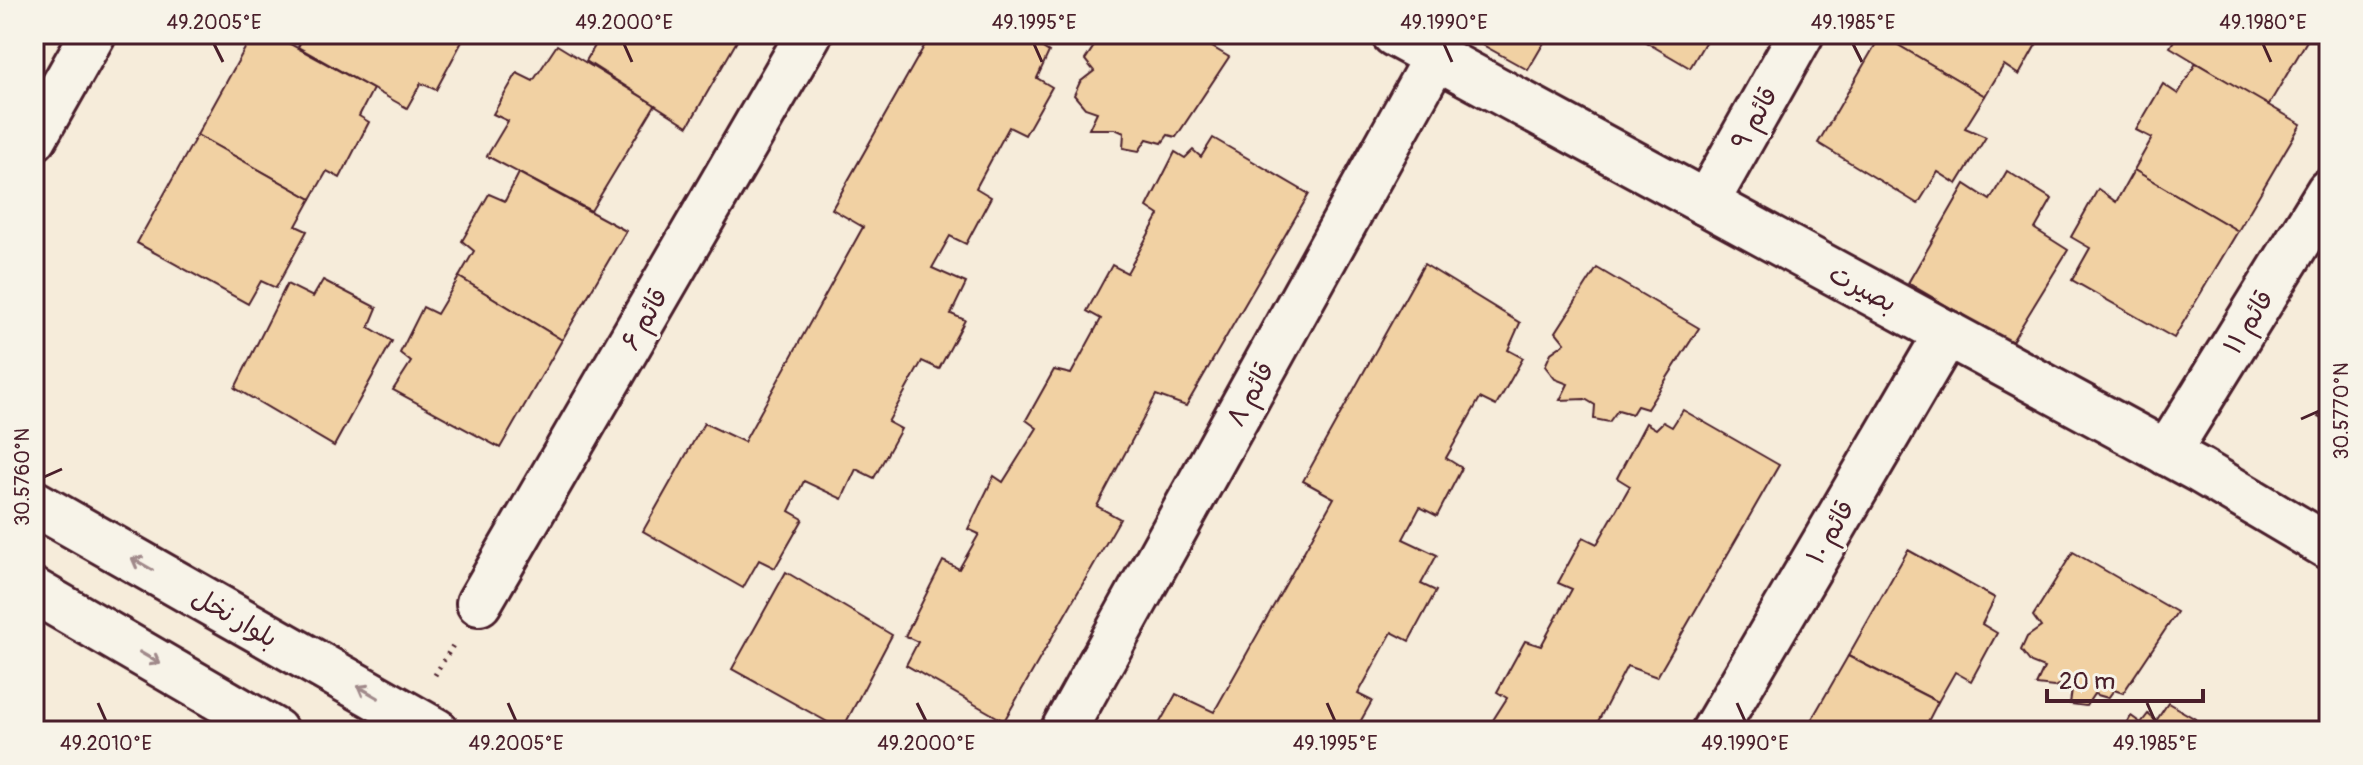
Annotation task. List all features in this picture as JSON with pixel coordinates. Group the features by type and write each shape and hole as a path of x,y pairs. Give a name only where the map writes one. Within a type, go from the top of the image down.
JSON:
{"street":[{"path":"34,138 93,34"},
{"name":"قائم ۶","path":"479,603 809,34"},
{"name":"بصیرت","path":"1394,34 2167,453 2329,547"},
{"name":"قائم ۹","path":"1706,203 1801,34"},
{"name":"قائم ۸","path":"1063,731 1436,57"},
{"name":"قائم ۱۱","path":"2167,453 2329,191"},
{"name":"قائم ۱۰","path":"1714,731 1947,333"},
{"name":"بلوار نخل","path":"34,503 423,724"},
{"path":"34,591 275,731"}],"path":[{"path":"423,724 479,603"}],"building":[{"path":"253,34 272,34 373,89 359,116 369,122 340,178 327,171 311,199 197,135"},
{"path":"305,34 465,36 436,90 421,83 407,108 298,47"},
{"path":"602,34 741,34 688,126 586,61"},
{"path":"931,34 1020,34 1049,52 1037,78 1052,87 1025,135 1009,127 976,188 991,197 966,244 950,236 932,268 966,283 951,314 965,320 939,369 922,361 888,422 901,429 874,478 856,469 842,499 804,481 789,511 803,519 775,568 759,560 743,588 643,531 704,423 744,442 863,227 832,209"},
{"path":"1102,34 1190,34 1229,57 1176,137 1168,135 1162,143 1147,139 1139,151 1123,148 1124,133 1115,129 1089,129 1097,112 1085,108 1074,95 1080,82 1094,71 1085,60"},
{"path":"1463,34 1549,34 1528,70"},
{"path":"1632,34 1710,34 1690,68"},
{"path":"2042,34 2019,75 2004,65 1985,96 1881,35"},
{"path":"2178,34 2311,34 2268,106 2170,47"},
{"path":"1881,35 1985,96 1965,128 1986,137 1957,184 1938,172 1918,204 1818,143"},
{"path":"557,45 655,105 591,211 487,156 508,121 493,114 517,73 533,81"},
{"path":"2196,63 2301,124 2238,231 2134,170 2152,138 2136,130 2163,84 2178,94"},
{"path":"197,135 311,199 296,226 307,231 276,288 261,281 248,304 137,243"},
{"path":"1213,138 1309,194 1186,406 1156,395 1097,506 1120,519 1004,721 906,665 918,642 905,636 943,561 959,569 979,534 968,529 994,476 1003,482 1037,428 1026,420 1054,370 1071,374 1101,319 1087,311 1112,265 1127,273 1159,215 1147,207 1175,152 1185,158 1193,150 1201,157"},
{"path":"2134,170 2238,231 2174,338 2072,280 2090,248 2071,237 2098,189 2116,202"},
{"path":"2007,171 2052,199 2035,229 2068,250 2011,343 1908,283 1965,184 1990,200"},
{"path":"519,173 626,231 562,340 459,277 474,251 462,241 489,194 505,201"},
{"path":"1424,264 1520,323 1508,350 1523,358 1496,406 1480,398 1446,458 1462,468 1437,516 1420,507 1403,539 1437,555 1421,584 1436,591 1409,641 1392,632 1358,694 1372,701 1355,731 1155,731 1176,694 1214,712 1334,498 1303,481"},
{"path":"1597,268 1699,328 1647,409 1637,406 1632,414 1618,410 1609,422 1594,419 1595,405 1585,399 1560,400 1568,384 1555,379 1545,366 1551,353 1565,343 1556,332"},
{"path":"459,277 562,340 500,448 393,390 411,362 400,353 423,307 437,314"},
{"path":"323,280 377,308 369,327 392,341 334,446 235,388 287,284 313,297"},
{"path":"2329,398 2329,423 2318,417"},
{"path":"1683,410 1779,465 1657,677 1627,666 1593,731 1486,731 1507,698 1497,692 1525,641 1541,646 1572,589 1558,583 1583,537 1597,544 1630,486 1617,478 1646,423 1656,429 1663,422 1672,427"},
{"path":"1908,550 1995,598 1982,624 1997,633 1971,681 1955,672 1938,702 1848,656"},
{"path":"2073,552 2177,612 2123,693 2114,690 2108,698 2094,694 2086,706 2070,704 2072,689 2062,684 2054,687 2036,685 2044,668 2031,663 2021,650 2027,637 2041,627 2033,616"},
{"path":"786,572 892,635 842,730 732,669"},
{"path":"1848,656 1938,702 1923,731 1805,731"},
{"path":"2168,703 2216,731 2123,731 2131,716 2141,723 2148,714 2156,721"}]}
